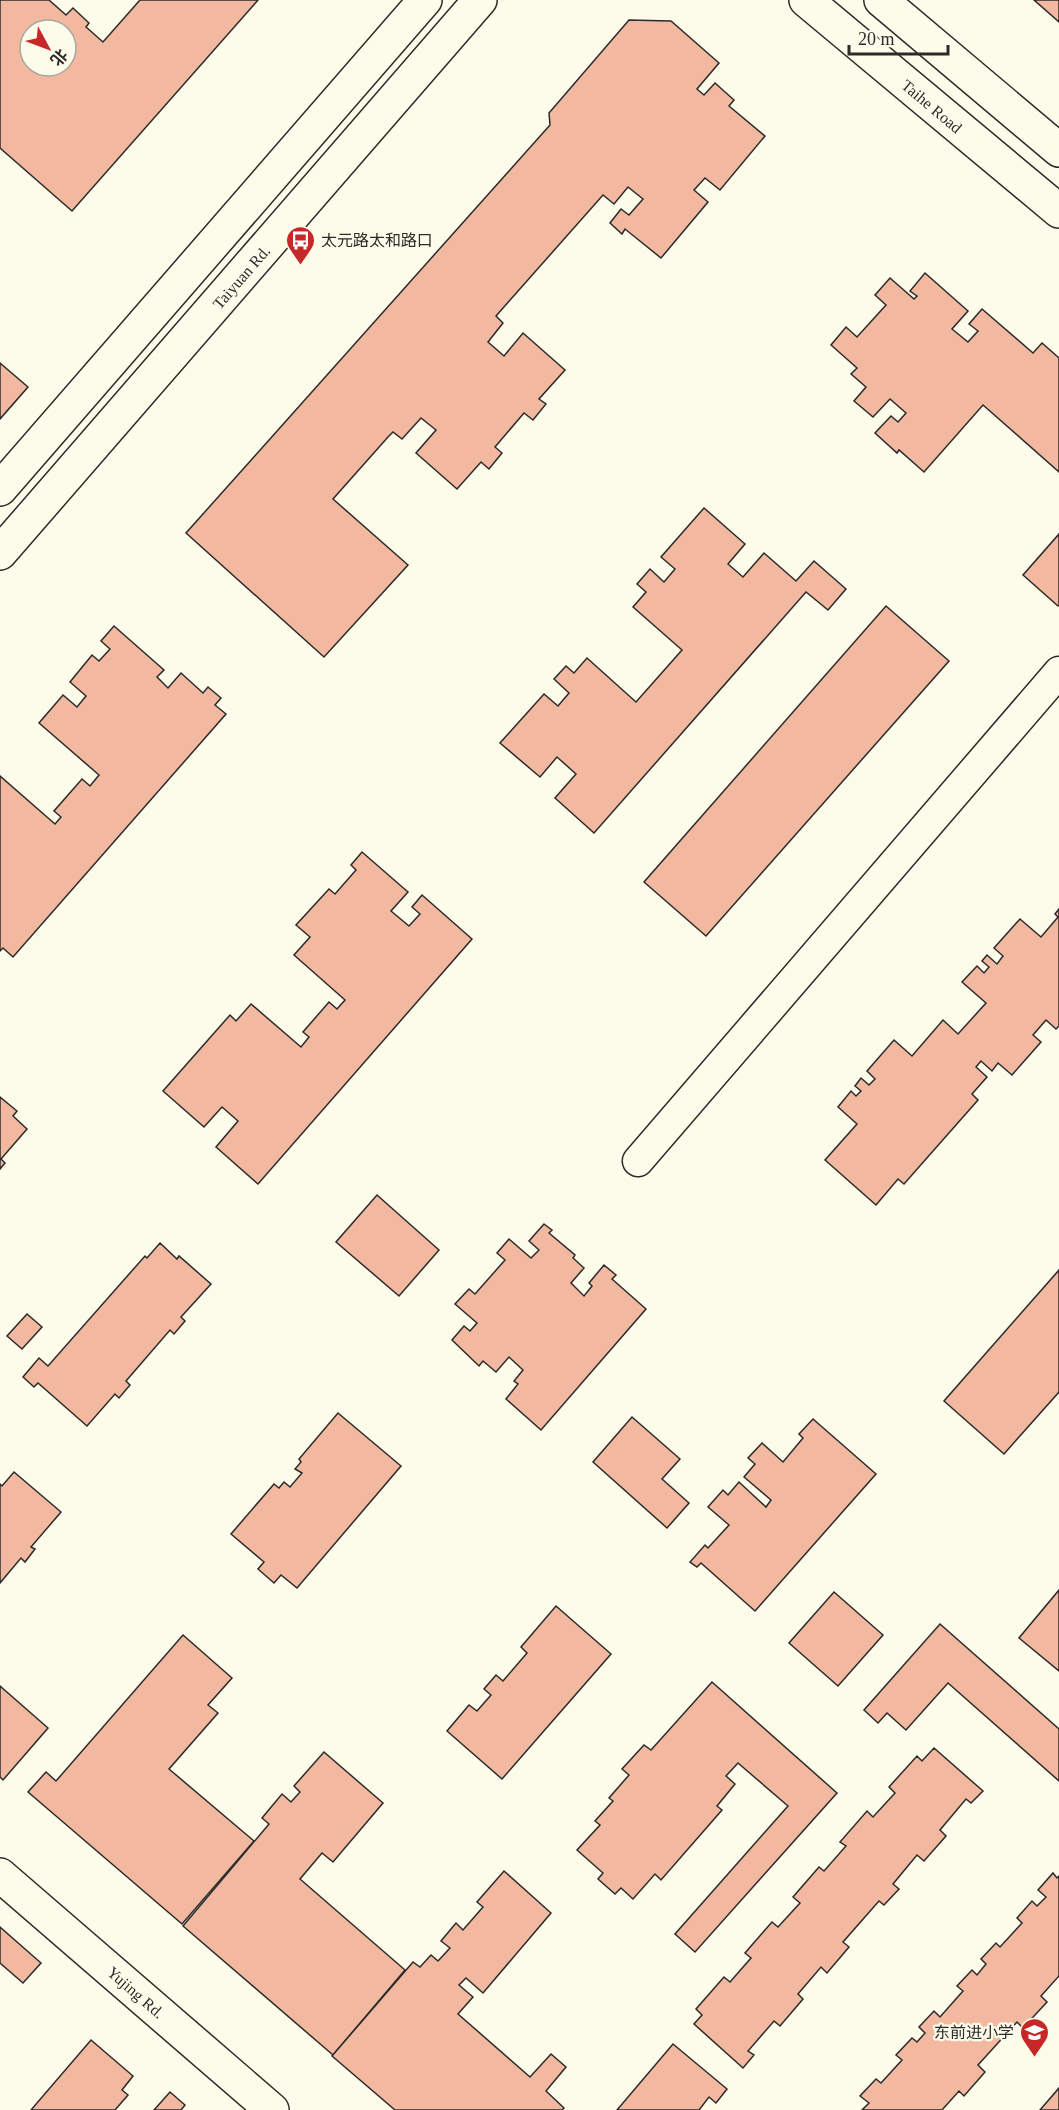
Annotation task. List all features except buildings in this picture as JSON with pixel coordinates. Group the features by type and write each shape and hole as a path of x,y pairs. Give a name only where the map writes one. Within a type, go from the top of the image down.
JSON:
{"main road":[{"path":"0,489 425,0"},
{"name":"Taiyuan Rd.","path":"0,553 480,0"},
{"name":"Taihe Road","path":"806,0 1059,211"},
{"path":"881,0 1059,150"},
{"name":"Yujing Rd.","path":"0,1875 272,2110"}],"street":[{"path":"638,1161 1059,672"}],"place":[{"name":"太元路太和路口","path":"300,266"},
{"name":"东前进小学","path":"1035,2058"}]}
